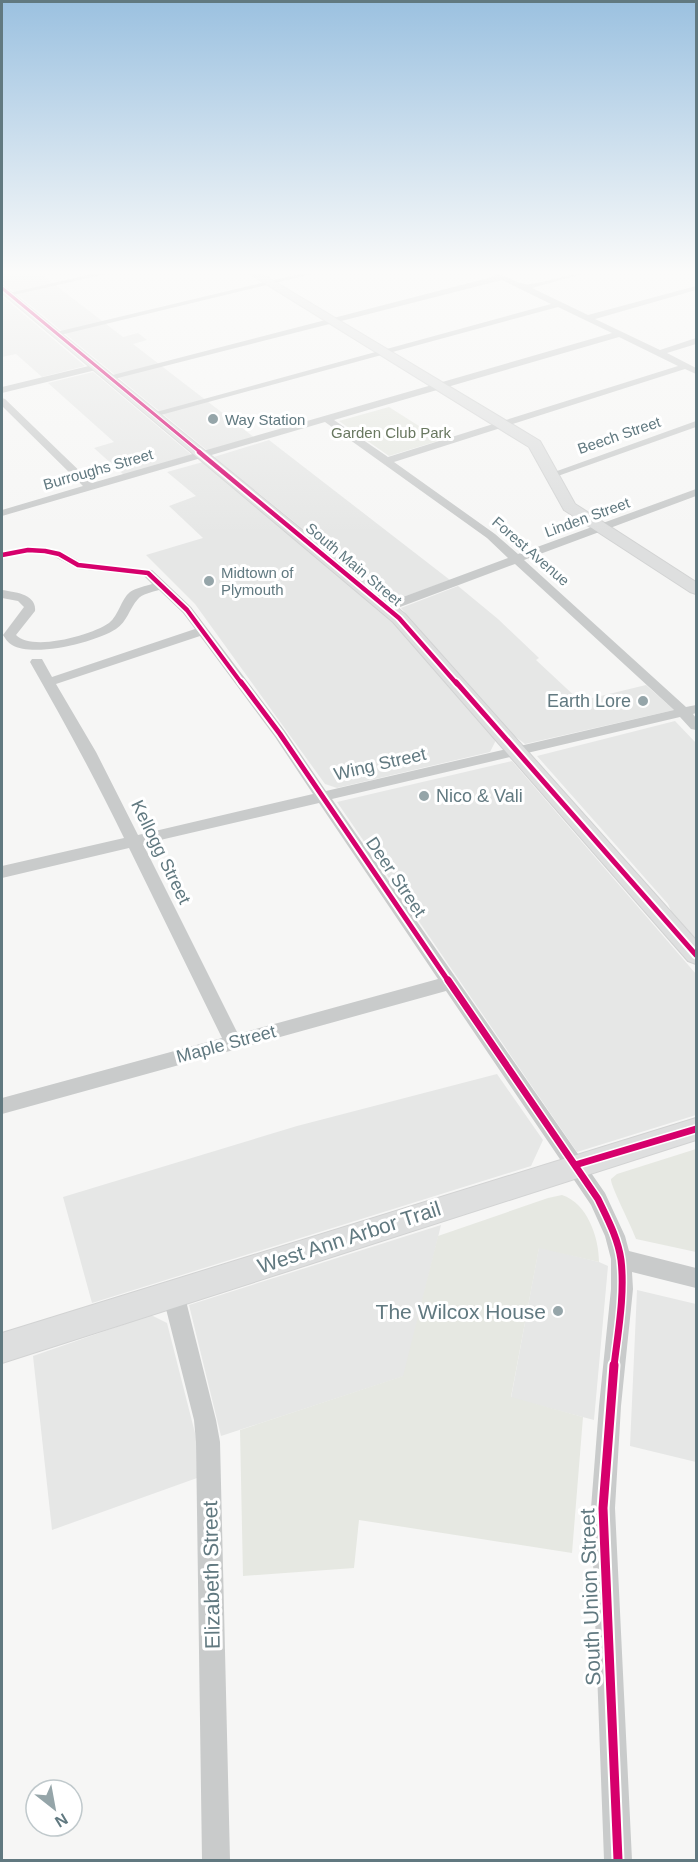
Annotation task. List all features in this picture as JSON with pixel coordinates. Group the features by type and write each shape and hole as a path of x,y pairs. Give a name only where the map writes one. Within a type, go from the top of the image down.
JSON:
{"main road":[{"name":"South Main Street","path":"91,361 387,607 417,636 696,955"},
{"path":"398,361 535,444 568,507 696,589"},
{"name":"West Ann Arbor Trail","path":"2,1348 575,1165 696,1129"}],"street":[{"path":"110,377 174,361"},
{"path":"154,414 350,361"},
{"name":"Burroughs Street","path":"2,513 527,361"},
{"path":"675,361 696,371"},
{"path":"2,390 97,366"},
{"path":"387,461 686,366"},
{"path":"2,401 90,487"},
{"name":"Forest Avenue","path":"327,419 491,536 690,710 696,726"},
{"name":"Beech Street","path":"551,475 696,424"},
{"name":"Linden Street","path":"387,607 696,493"},
{"path":"2,555 28,550 53,552 78,565 148,573 162,584"},
{"path":"2,594 22,598 30,606 23,620 9,635 11,640 37,655 110,628 118,622 134,595 162,584"},
{"name":"Deer Street","path":"162,584 187,610 280,734 575,1165"},
{"path":"47,683 203,631"},
{"name":"Kellogg Street","path":"37,655 47,683 88,752 233,1042"},
{"name":"Wing Street","path":"2,872 690,710"},
{"name":"Maple Street","path":"2,1104 450,983"},
{"name":"South Union Street","path":"575,1165 607,1216 621,1259 622,1289 610,1406 603,1508 618,1860"},
{"path":"621,1259 696,1278"},
{"name":"Elizabeth Street","path":"173,1293 205,1420 208,1442 216,1860"}],"shaded area":[{"path":"24,361 79,361 85,366 42,377"},
{"path":"98,361 155,361 255,438 208,451"},
{"path":"93,372 193,456 124,475 94,448 114,442 48,383"},
{"path":"269,440 450,580 392,601 214,457"},
{"path":"203,462 389,618 496,740 490,752 337,788 325,784 195,604 146,555 203,538 169,506 196,496 167,472"},
{"path":"458,586 498,619 539,658 536,660 580,701 646,685 674,710 525,744 512,734 401,608"},
{"path":"675,721 696,743 696,939 671,911 668,904 537,756"},
{"path":"512,761 696,974 696,1115 577,1152 337,802"},
{"path":"497,1074 543,1140 531,1166 92,1303 63,1197 297,1126"},
{"path":"441,1225 404,1376 221,1436 189,1305"},
{"path":"539,1247 608,1266 594,1420 511,1398"},
{"path":"637,1290 696,1304 696,1462 630,1446"},
{"path":"151,1315 167,1323 196,1437 197,1478 52,1530 33,1356"}],"green space":[{"name":"Garden Club Park","path":"389,407 441,440 389,456 339,421"},
{"path":"696,1149 696,1252 636,1239 611,1179 617,1174"},
{"path":"562,1195 578,1205 590,1222 597,1242 599,1262 539,1248 511,1397 583,1417 572,1553 359,1520 354,1568 243,1576 240,1430 403,1376 438,1236"}],"cycle path":[{"path":"90,361 399,618 696,955"},
{"path":"2,555 28,550 45,551 59,554 78,565 148,573 187,610 280,734 598,1199 615,1236 621,1259 622,1289 610,1406 603,1508 618,1860"},
{"path":"575,1165 696,1129"}],"place":[{"name":"Way Station","path":"213,419"},
{"name":"Midtown of Plymouth","path":"209,581"},
{"name":"Earth Lore","path":"643,701"},
{"name":"Nico & Vali","path":"424,796"},
{"name":"The Wilcox House","path":"558,1311"}]}
